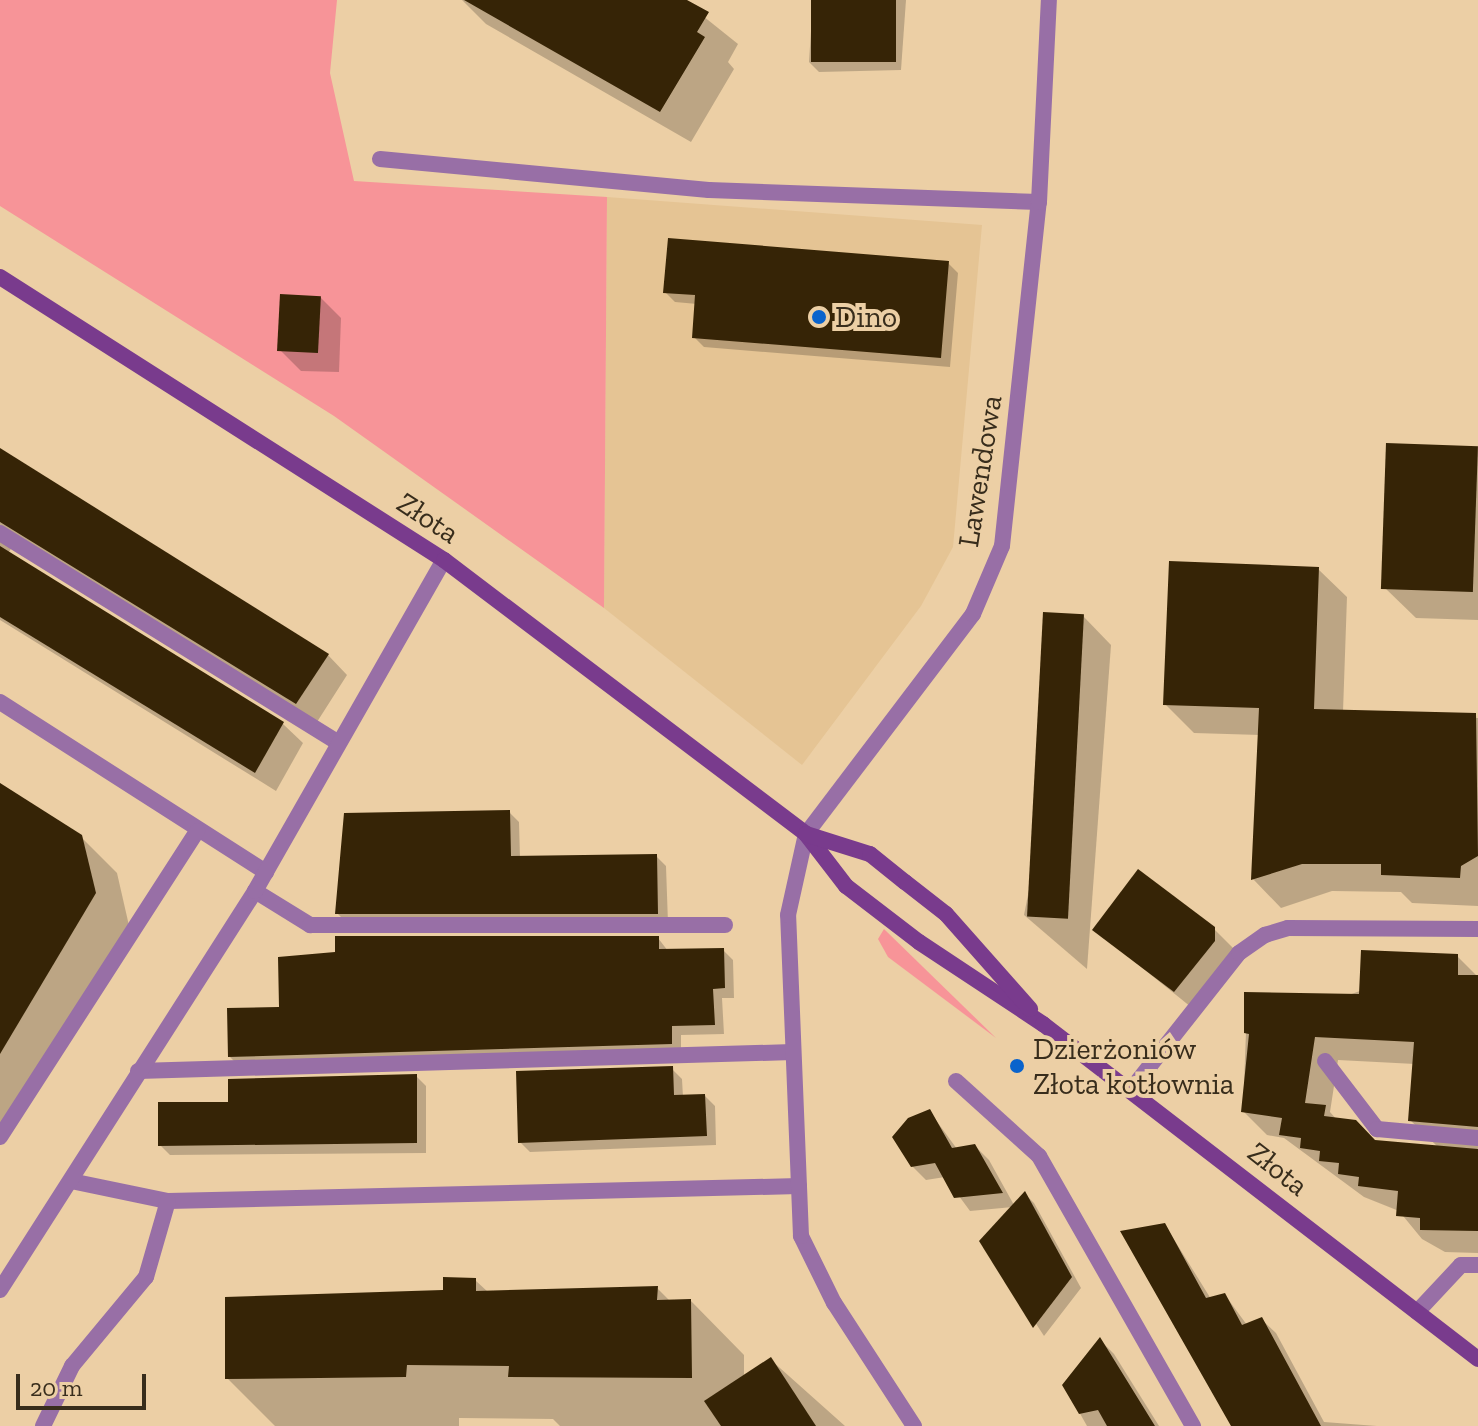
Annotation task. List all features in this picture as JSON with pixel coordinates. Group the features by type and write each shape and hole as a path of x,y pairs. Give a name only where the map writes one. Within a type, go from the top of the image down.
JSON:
{"street":[{"name":"Lawendowa","path":"806,834 973,614 1002,546 1039,202 1049,0"},
{"path":"380,159 709,190 1039,202"},
{"name":"Złota","path":"0,277 444,560 806,834 846,886 1043,1024 1478,1359"},
{"path":"0,533 336,741"},
{"path":"0,1290 255,891 336,741 444,560"},
{"path":"0,702 197,831 266,872"},
{"path":"0,1137 197,831"},
{"path":"806,834 788,915 801,1236 834,1303 914,1426"},
{"name":"Złota","path":"806,834 870,854 936,906 1043,1024"},
{"path":"255,891 310,925 725,925"},
{"path":"1130,1091 1239,953 1265,935 1288,928 1478,929"},
{"path":"138,1071 793,1052"},
{"path":"1325,1061 1377,1129 1478,1138"},
{"path":"956,1081 1039,1156 1193,1426"},
{"path":"71,1181 168,1201 799,1186"},
{"path":"43,1426 72,1366 146,1277 168,1201"},
{"path":"1417,1312 1461,1265 1478,1265"}],"shaded area":[{"path":"0,0 337,0 330,73 354,181 607,197 604,608 334,416 0,206"},
{"path":"607,197 982,225 953,547 921,606 802,765 604,608"},
{"path":"884,929 996,1038 888,957 878,939"}],"building":[{"path":"464,0 687,0 709,12 697,32 705,37 660,112"},
{"path":"811,0 896,0 896,62 811,62"},
{"name":"Dino","path":"668,238 949,261 941,358 692,338 695,295 663,293"},
{"path":"280,294 321,296 318,353 277,351"},
{"path":"1386,443 1478,446 1473,592 1381,589"},
{"path":"0,448 329,654 296,704 0,522"},
{"path":"0,546 284,722 255,773 0,617"},
{"path":"1169,561 1319,567 1314,709 1476,713 1478,856 1461,866 1460,878 1381,875 1381,864 1302,864 1251,880 1259,708 1163,705"},
{"path":"1043,612 1084,614 1068,919 1027,917"},
{"path":"0,783 82,835 96,893 0,1054"},
{"path":"510,810 511,856 657,854 658,914 335,914 344,813"},
{"path":"1138,869 1215,927 1215,941 1174,992 1092,930"},
{"path":"335,936 659,936 659,949 724,948 725,988 713,989 715,1025 672,1026 672,1044 228,1057 227,1008 279,1007 278,957 335,952"},
{"path":"1361,950 1458,954 1458,975 1478,975 1478,1127 1408,1121 1414,1042 1315,1037 1305,1103 1326,1105 1324,1116 1356,1120 1375,1140 1478,1149 1478,1231 1420,1230 1420,1218 1396,1216 1398,1191 1358,1186 1359,1177 1338,1174 1339,1163 1319,1161 1320,1151 1300,1148 1301,1138 1279,1135 1282,1118 1241,1112 1249,1034 1244,1033 1244,992 1359,994"},
{"path":"673,1066 674,1095 705,1094 707,1136 518,1143 516,1071"},
{"path":"417,1074 417,1143 158,1146 158,1102 228,1102 228,1079"},
{"path":"930,1109 952,1148 975,1144 1003,1193 954,1198 935,1163 911,1167 892,1137 908,1118"},
{"path":"1025,1191 1072,1277 1033,1328 979,1241"},
{"path":"1165,1223 1206,1298 1225,1293 1242,1325 1262,1317 1321,1426 1231,1426 1120,1231"},
{"path":"443,1277 476,1278 476,1291 658,1286 657,1300 691,1299 692,1378 508,1377 509,1366 407,1365 406,1377 225,1379 225,1297 443,1290"},
{"path":"1100,1337 1155,1426 1107,1426 1098,1410 1079,1414 1062,1385"},
{"path":"771,1357 816,1426 721,1426 704,1401"}],"place":[{"name":"Dino","path":"819,317"},
{"name":"Dzierżoniów Złota kotłownia","path":"1017,1066"}]}
